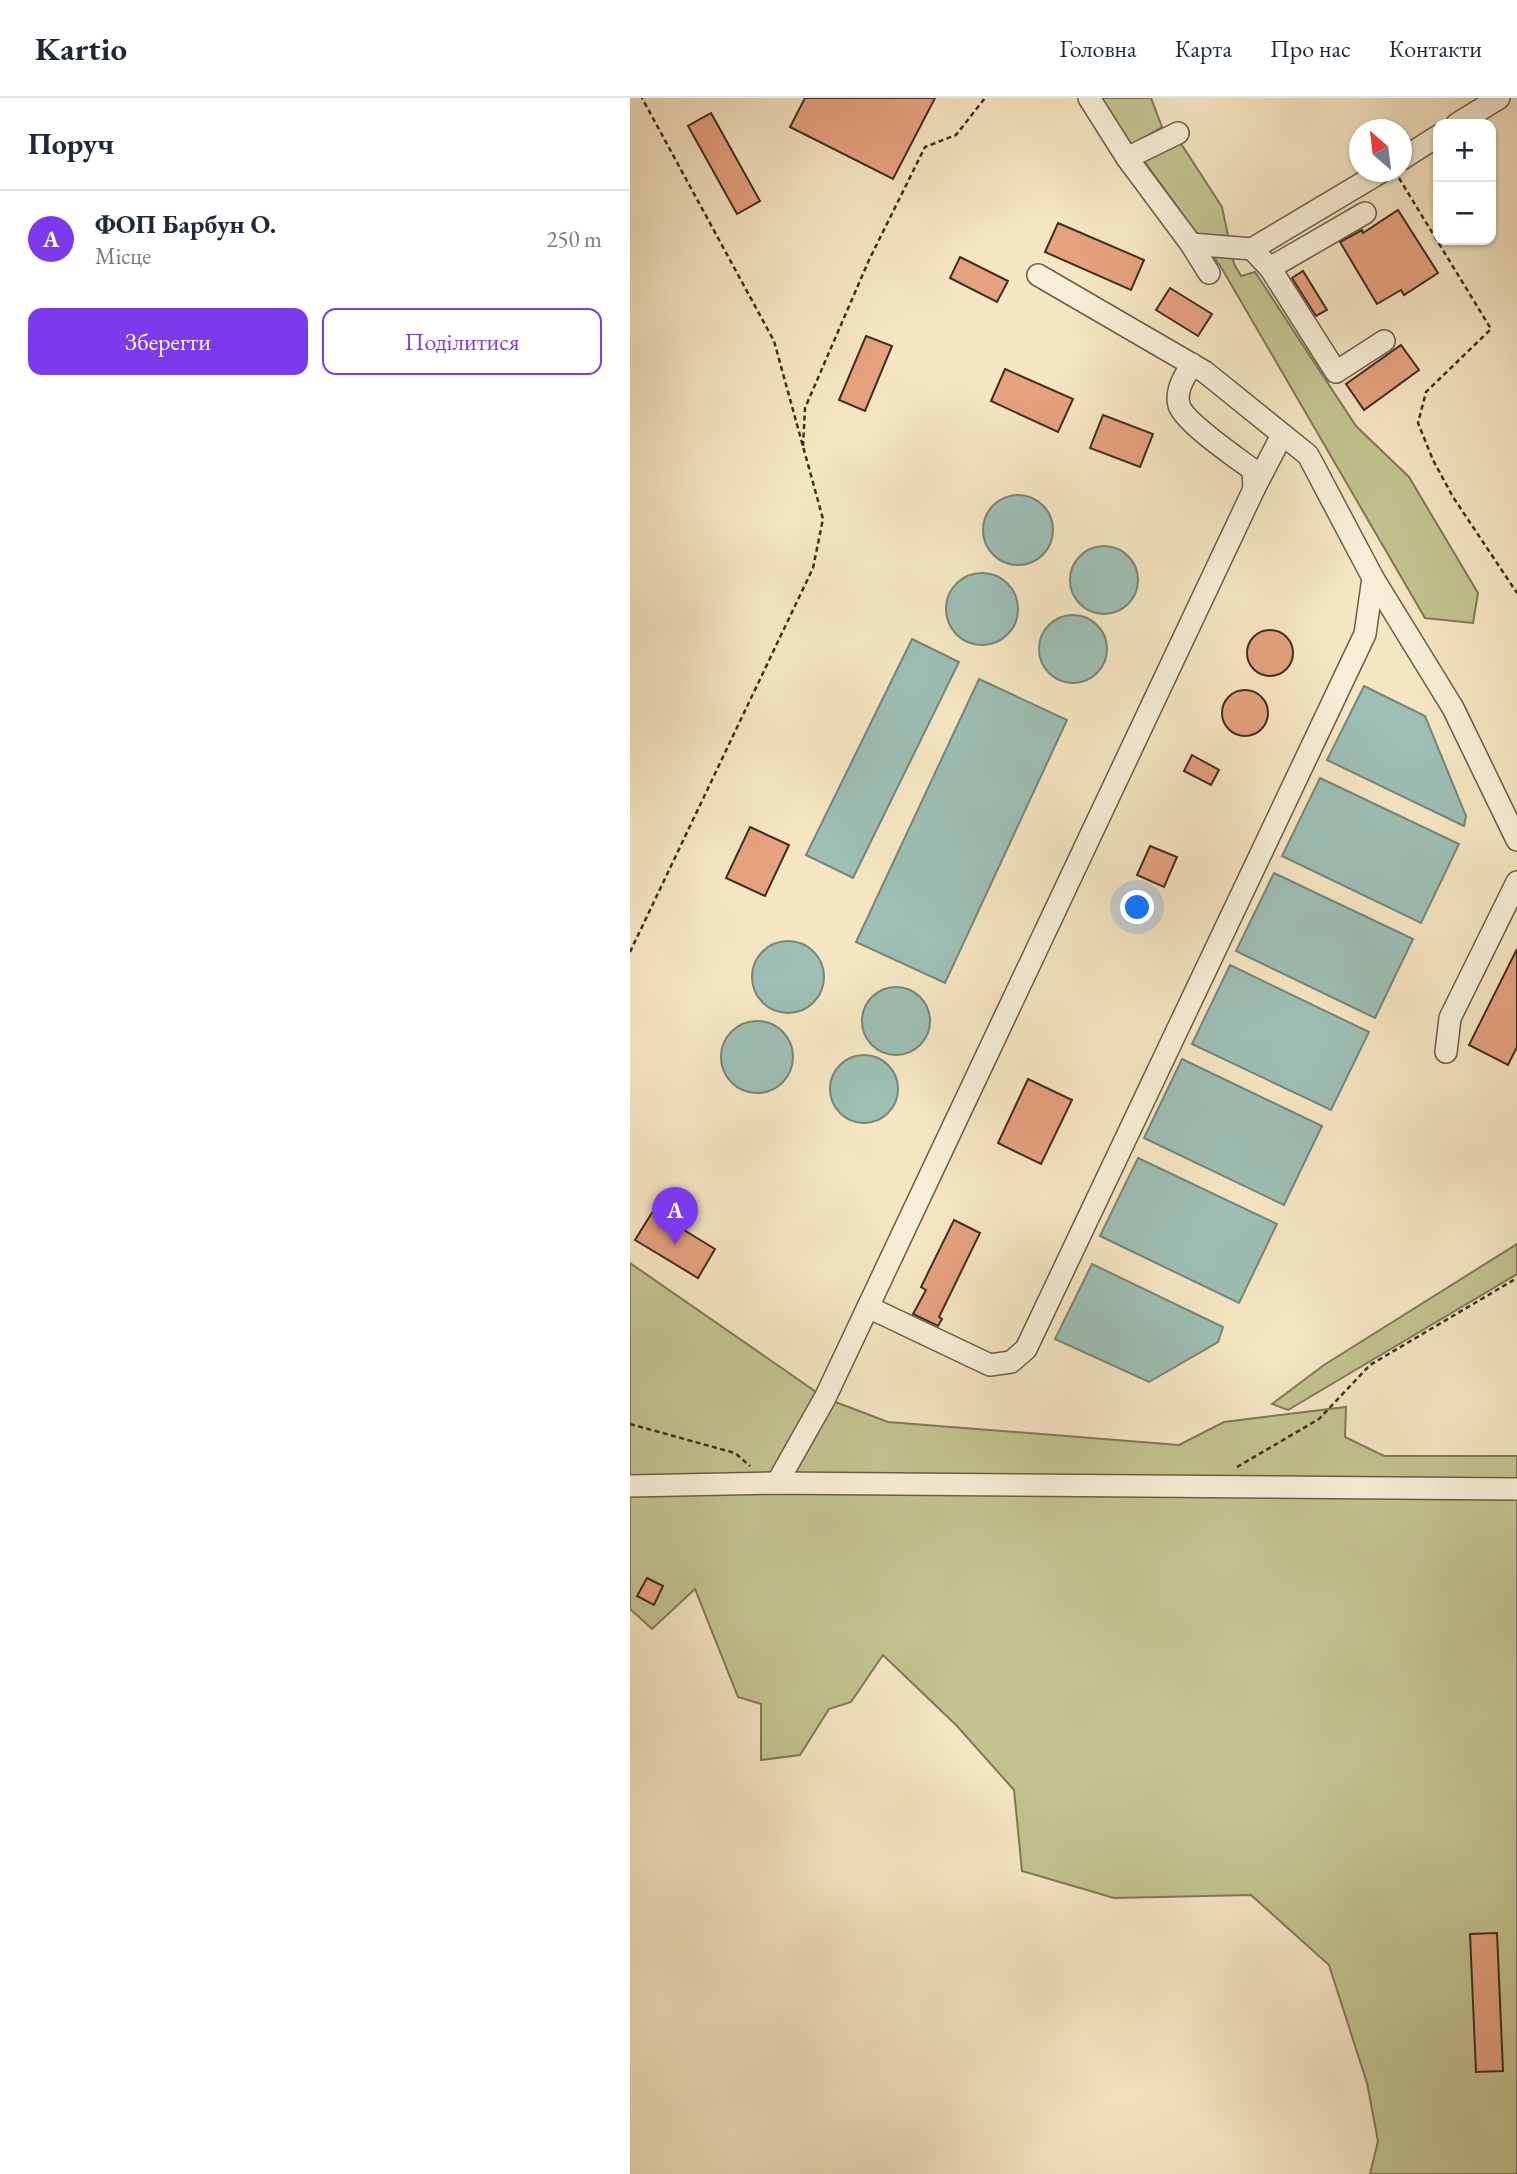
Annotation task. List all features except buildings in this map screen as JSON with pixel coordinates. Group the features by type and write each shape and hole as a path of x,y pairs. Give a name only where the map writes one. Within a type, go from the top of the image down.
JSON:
{"street":[{"path":"1090,98 1127,158 1191,244 1209,273"},
{"path":"1465,119 1499,98"},
{"path":"1127,158 1178,134"},
{"path":"1412,154 1433,140"},
{"path":"1191,244 1252,249 1369,182"},
{"path":"1270,268 1365,213"},
{"path":"1252,249 1270,268 1336,372 1384,341"},
{"path":"1038,275 1205,372 1308,455 1373,578 1453,708 1517,840"},
{"path":"1192,364 1180,387 1179,404 1184,414 1209,437 1253,470 1254,489"},
{"path":"774,1483 825,1398 1254,489 1282,435"},
{"path":"868,1307 990,1365 1011,1362 1026,1349 1365,634 1373,578"},
{"path":"1447,1052 1450,1018 1517,882"},
{"path":"630,1486 774,1483 1517,1489"}],"path":[{"path":"630,952 813,568 823,519 774,341 642,98"},
{"path":"803,450 805,408 869,260 925,146 956,135 985,98"},
{"path":"1402,182 1491,329 1426,392 1418,423 1433,460 1453,497 1517,593"},
{"path":"1203,1488 1319,1419 1370,1365 1517,1278"},
{"path":"630,1424 735,1453 774,1483"}],"green space":[{"path":"1094,98 1151,98 1162,127 1130,146"},
{"path":"1180,142 1222,207 1234,264 1241,276 1255,272 1356,426 1409,477 1478,593 1473,623 1425,618 1221,267 1144,161"},
{"path":"1517,1244 1517,1274 1288,1410 1272,1404 1324,1365"},
{"path":"630,1263 825,1398 888,1422 1179,1445 1224,1422 1346,1407 1345,1437 1384,1456 1517,1456 1517,2174 1370,2174 1378,2141 1367,2083 1329,1965 1251,1895 1114,1898 1022,1871 1014,1790 957,1726 883,1655 851,1702 829,1709 800,1755 761,1760 761,1704 738,1697 695,1589 652,1629 630,1609"}],"water":[{"path":"1025,495 1038,501 1047,510 1051,516 1051,544 1043,555 1032,563 1011,565 993,555 985,544 983,523 993,505 1004,497"},
{"path":"1104,546 1117,549 1128,556 1135,567 1138,580 1135,593 1128,604 1117,611 1104,614 1091,611 1080,604 1073,593 1070,580 1073,567 1080,556 1091,549"},
{"path":"982,573 1002,579 1012,589 1018,609 1012,629 1002,639 982,645 962,639 952,629 946,609 952,589 962,579"},
{"path":"1073,615 1086,618 1097,625 1104,636 1107,649 1104,662 1097,673 1086,680 1073,683 1060,680 1049,673 1042,662 1039,649 1042,636 1049,625 1060,618"},
{"path":"912,639 959,662 853,878 806,855"},
{"path":"979,679 1067,720 945,983 856,942"},
{"path":"1364,686 1425,716 1466,816 1464,826 1327,760"},
{"path":"1320,778 1459,844 1421,923 1282,856"},
{"path":"1274,873 1413,939 1375,1018 1236,951"},
{"path":"788,941 808,947 818,957 824,977 818,997 808,1007 788,1013 768,1007 758,997 752,977 758,957 768,947"},
{"path":"1230,965 1369,1032 1331,1110 1192,1044"},
{"path":"896,987 909,990 920,997 927,1008 930,1021 927,1034 920,1045 909,1052 896,1055 883,1052 872,1045 865,1034 862,1021 865,1008 872,997 883,990"},
{"path":"757,1021 777,1027 787,1037 793,1057 787,1077 777,1087 757,1093 737,1087 727,1077 721,1057 727,1037 737,1027"},
{"path":"864,1055 877,1058 888,1065 895,1076 898,1089 895,1102 888,1113 877,1120 864,1123 851,1120 840,1113 833,1102 830,1089 833,1076 840,1065 851,1058"},
{"path":"1182,1059 1322,1126 1284,1205 1144,1138"},
{"path":"1138,1158 1277,1224 1239,1303 1100,1236"},
{"path":"1092,1264 1223,1327 1218,1342 1149,1382 1055,1339"}],"place":[{"name":"ФОП Барбун О.","path":"675,1245"}]}
